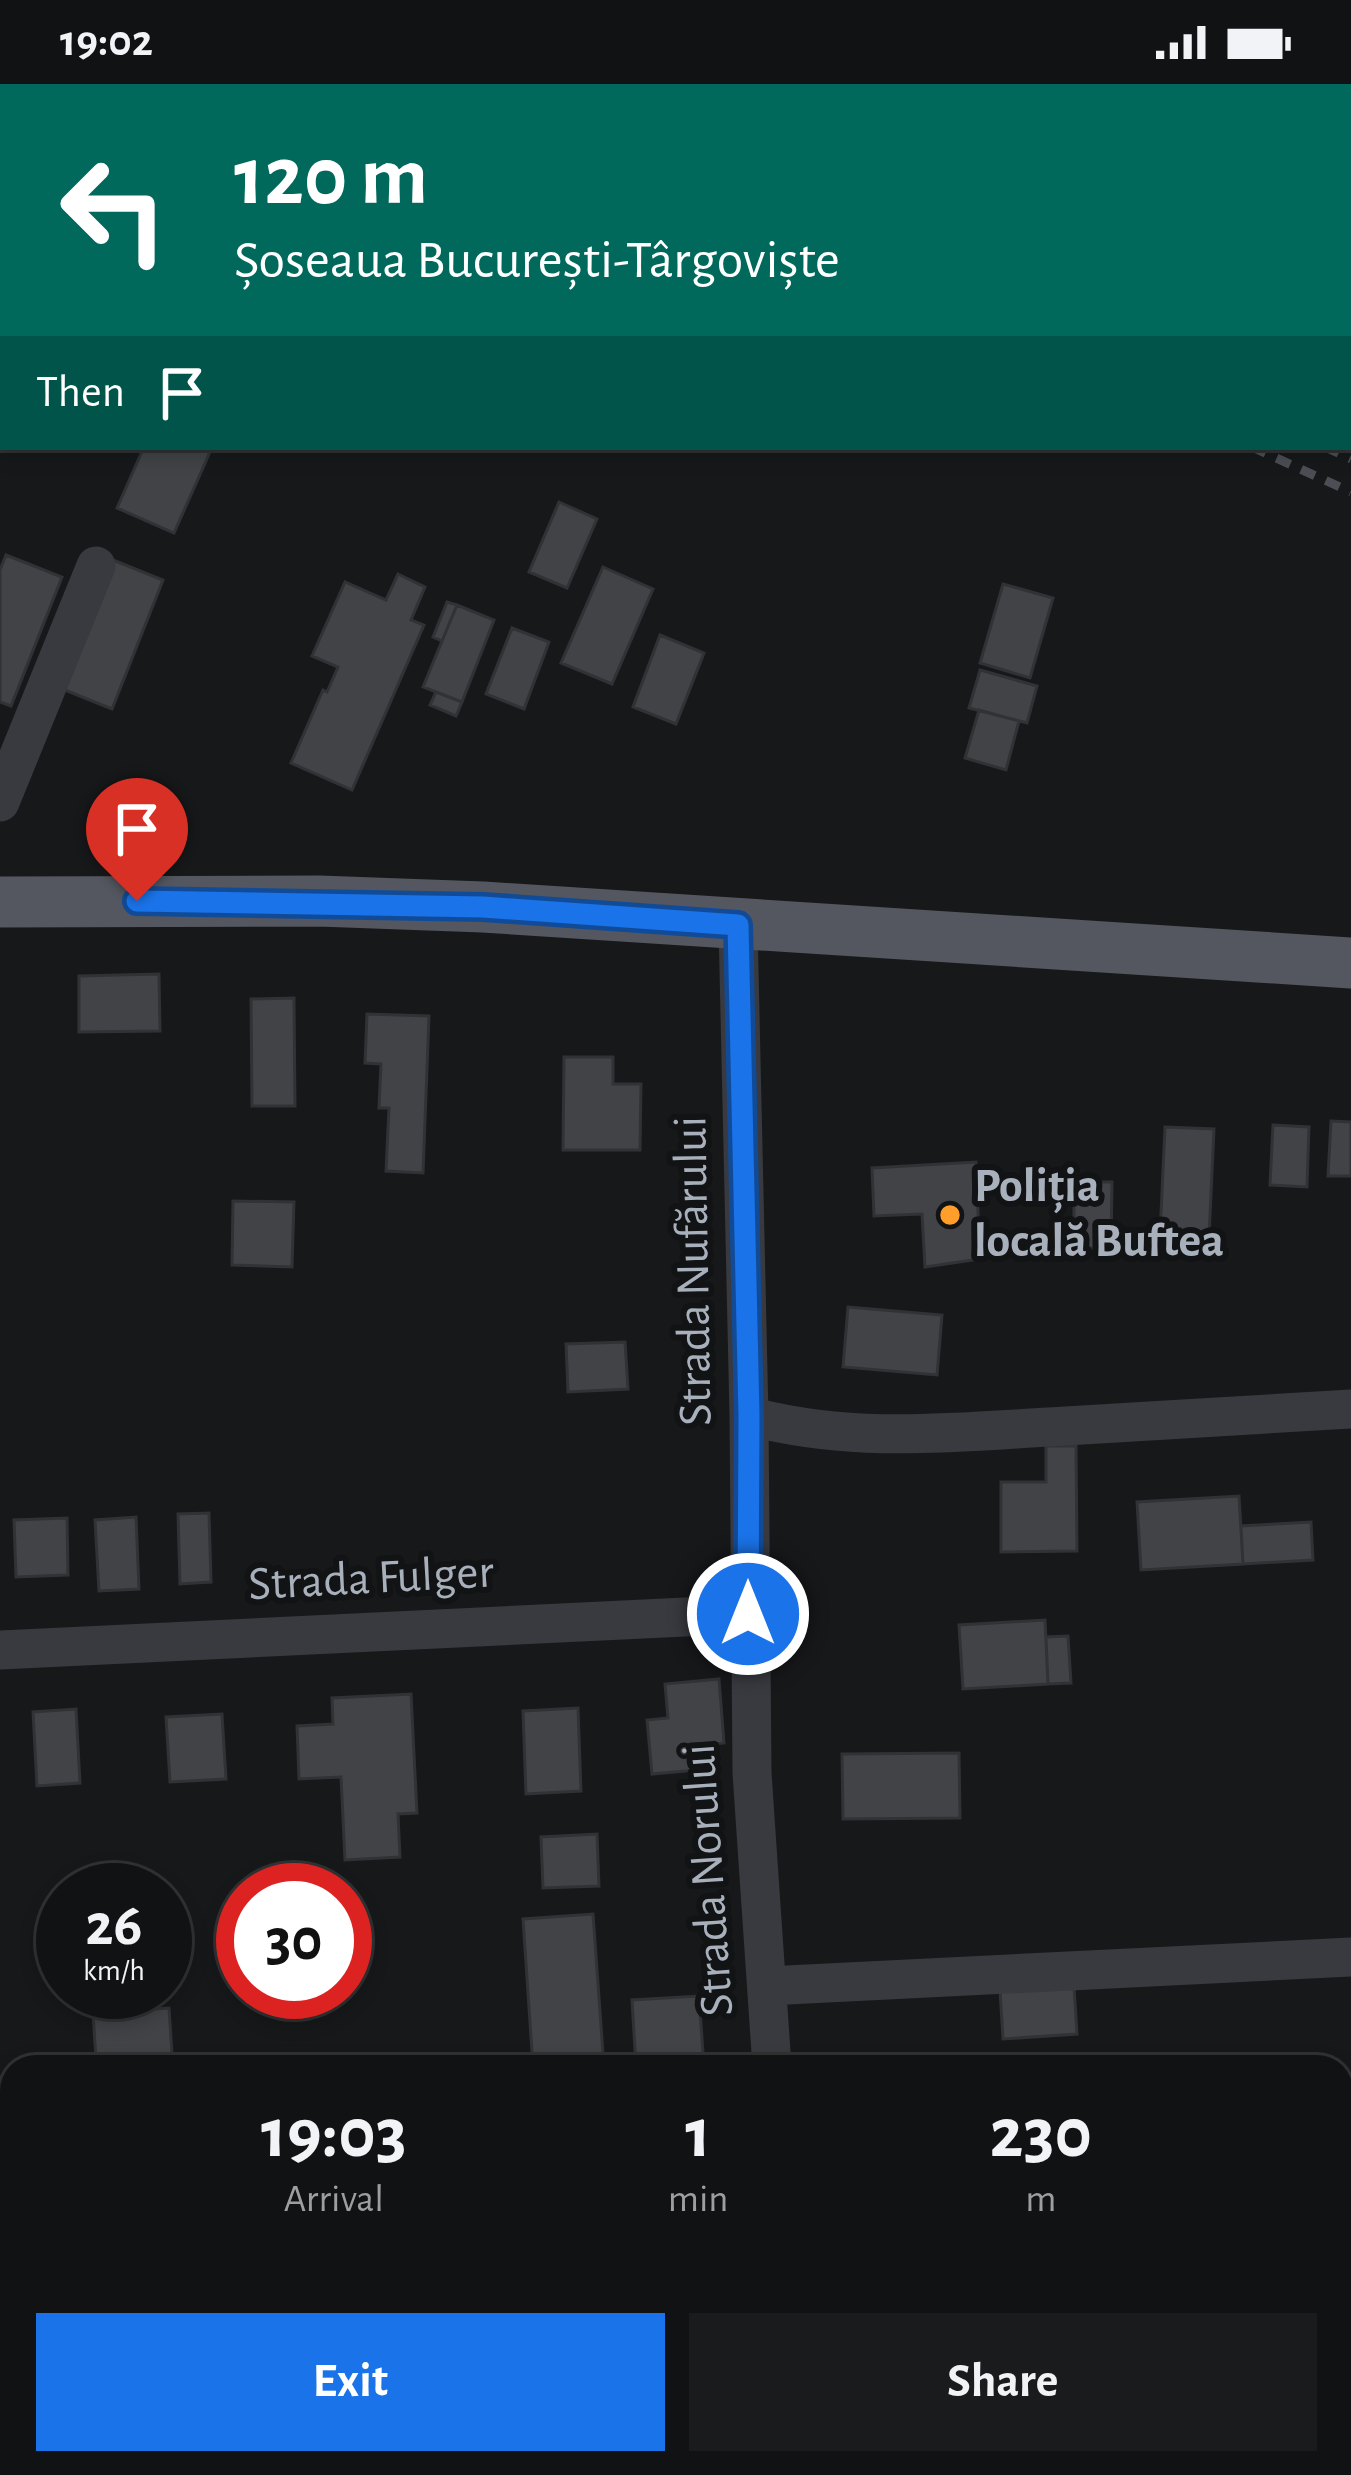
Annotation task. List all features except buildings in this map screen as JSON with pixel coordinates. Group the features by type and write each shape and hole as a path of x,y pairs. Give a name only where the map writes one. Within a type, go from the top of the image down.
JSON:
{"main road":[{"path":"0,902 319,901 483,907 1351,963"}],"street":[{"path":"0,802 96,566"},
{"name":"Strada Nufărului","path":"738,925 749,1416 748,1614"},
{"path":"749,1416 798,1429 862,1435 1351,1409"},
{"name":"Strada Fulger","path":"0,1650 748,1614"},
{"name":"Strada Norului","path":"748,1614 752,1773 771,2055"},
{"path":"767,1986 1351,1957"}],"railway":[{"path":"1259,450 1351,492"},
{"path":"1332,450 1351,459"}],"place":[{"name":"Poliția locală Buftea","path":"950,1215"}],"route":[{"path":"137,901 483,907 738,925 749,1416 748,1614"}]}
